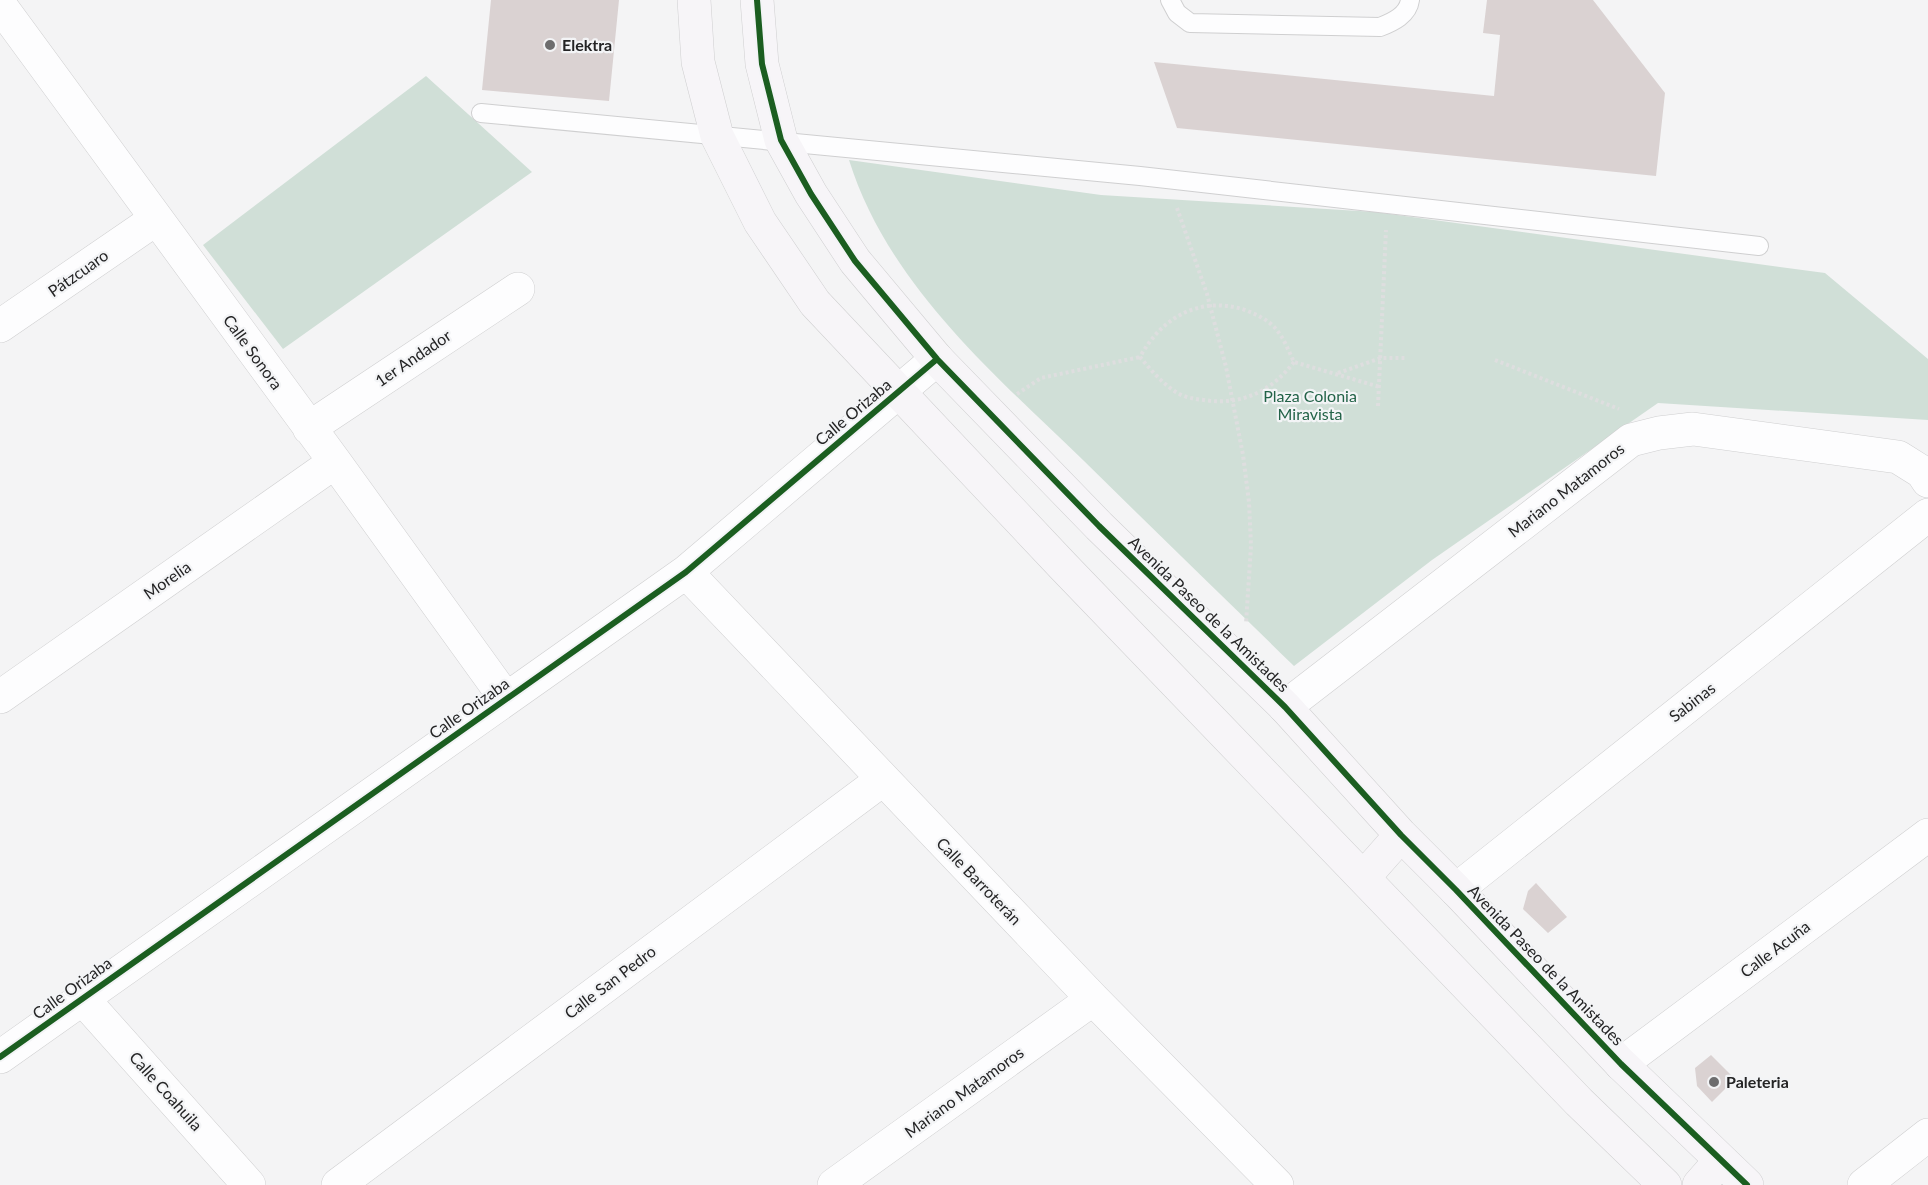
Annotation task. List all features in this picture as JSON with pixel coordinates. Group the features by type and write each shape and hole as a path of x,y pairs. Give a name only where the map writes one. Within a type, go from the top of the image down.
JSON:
{"street":[{"path":"694,0 698,62 717,136 760,222 815,303 1055,558 1364,876 1579,1102 1665,1185"},
{"name":"Avenida Paseo de la Amistades","path":"757,0 762,64 781,140 855,261 937,359 990,414 1099,526 1285,707 1401,835 1621,1064 1747,1185"},
{"name":"Calle Sonora","path":"0,5 506,699"},
{"name":"Pátzcuaro","path":"0,327 156,219"},
{"name":"1er Andador","path":"309,428 518,289"},
{"name":"Calle Orizaba","path":"0,1057 686,572 937,359"},
{"name":"Mariano Matamoros","path":"1285,707 1631,440 1693,429 1898,457 1922,472 1928,481"},
{"name":"Morelia","path":"0,698 335,462"},
{"name":"Sabinas","path":"1456,890 1928,515"},
{"name":"Calle Barroterán","path":"686,572 1093,999 1277,1185"},
{"name":"Calle San Pedro","path":"338,1185 882,780"},
{"path":"1364,876 1401,835"},
{"name":"Calle Acuña","path":"1621,1064 1928,835"},
{"name":"Calle Coahuila","path":"82,998 249,1185"},
{"name":"Mariano Matamoros","path":"834,1185 1093,999"},
{"path":"1864,1185 1928,1135"},
{"path":"1699,1185 1721,1160"}],"lane":[{"path":"1170,0 1176,13 1190,23 1380,27 1396,20 1409,7 1410,0"},
{"path":"481,113 781,140 1166,179 1759,246"}],"path":[{"path":"1166,179 1187,234 1210,306 1233,401 1247,490 1251,546 1247,621 1240,640 1231,654"},
{"path":"1378,406 1387,204"},
{"path":"990,414 1041,378 1140,357 1155,334 1172,319 1196,308 1224,305 1241,309 1268,321 1279,333 1294,362 1380,387"},
{"path":"1140,357 1158,378 1182,396 1218,402 1233,401 1255,395 1286,373 1294,362"},
{"path":"1337,374 1381,358 1406,358"},
{"path":"1495,360 1618,408 1643,437"}],"green space":[{"path":"426,76 532,172 283,349 203,245"},
{"name":"Plaza Colonia Miravista","path":"849,160 1101,195 1375,212 1825,273 1928,359 1928,420 1658,403 1432,560 1294,666 979,359 946,324 889,247 867,205"}],"building":[{"name":"Elektra","path":"491,0 619,0 609,101 482,90"},
{"path":"1487,0 1593,0 1665,93 1656,176 1177,128 1154,62 1494,96 1500,35 1483,33"},
{"path":"1536,883 1567,917 1548,933 1523,909 1528,891"},
{"name":"Paleteria","path":"1711,1055 1735,1079 1712,1102 1697,1086 1695,1068"}],"cycle path":[{"path":"757,0 762,64 781,140 811,194 855,261 937,359 1099,526 1285,707 1401,835 1621,1064 1747,1185"},
{"path":"0,1057 686,572 937,359"}],"place":[{"name":"Elektra","path":"550,45"},
{"name":"Paleteria","path":"1714,1082"}]}
